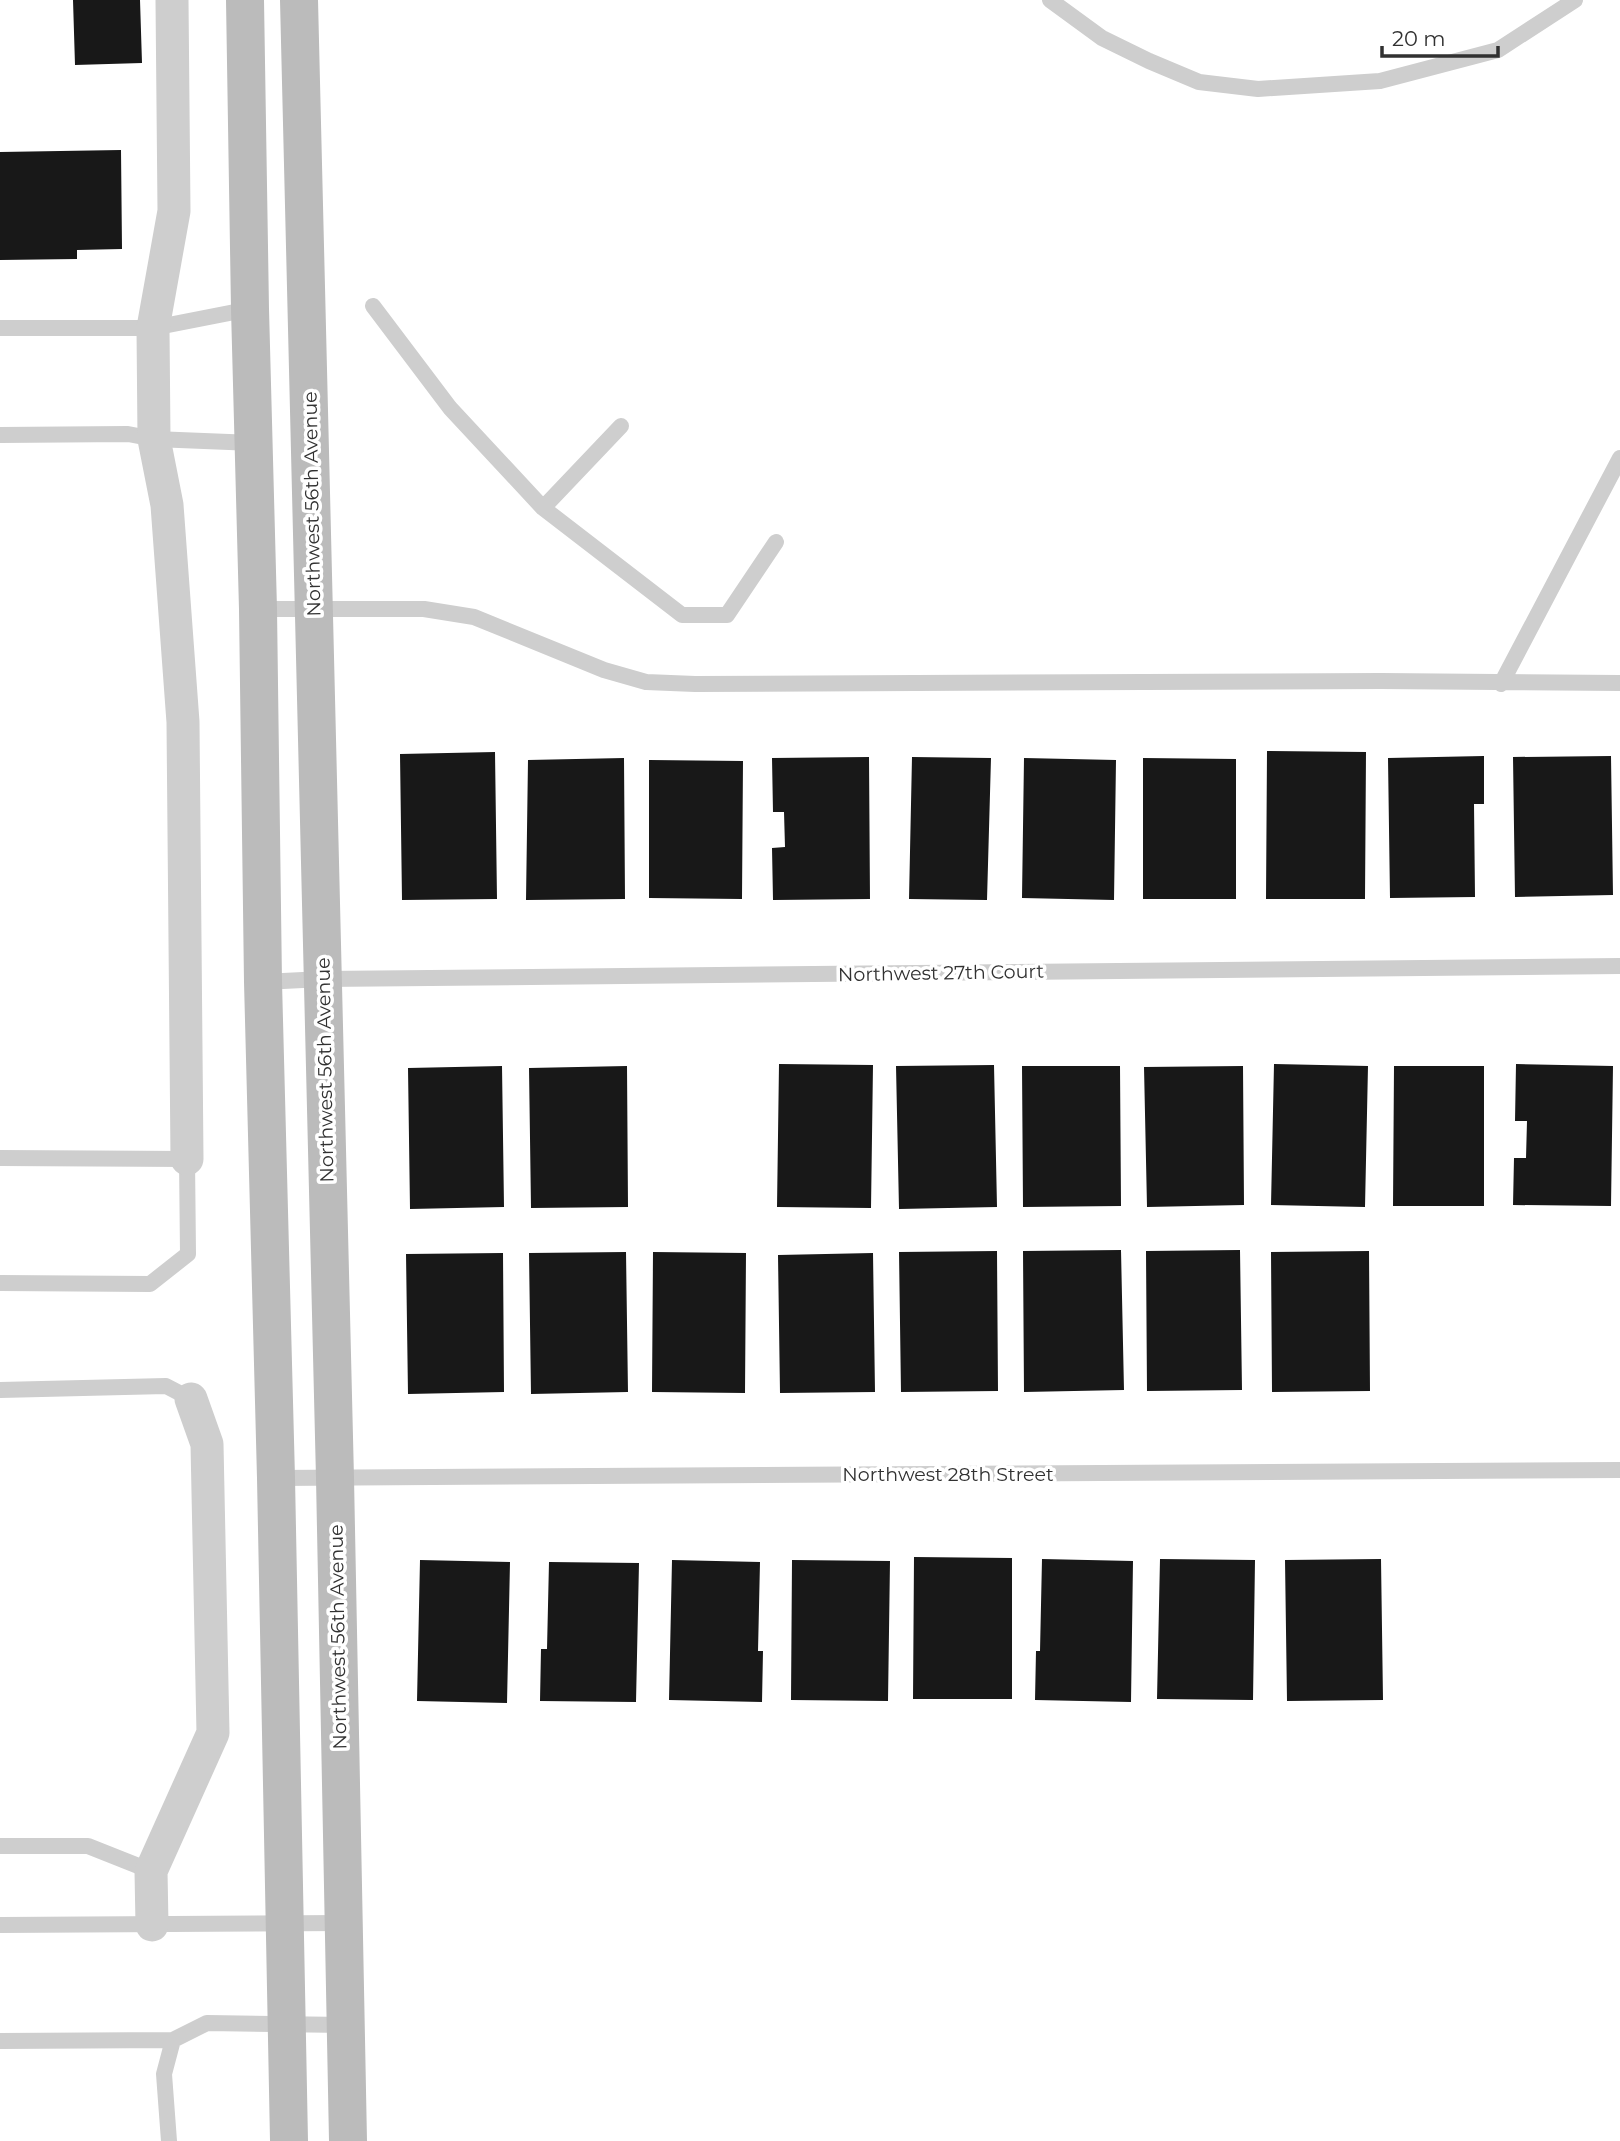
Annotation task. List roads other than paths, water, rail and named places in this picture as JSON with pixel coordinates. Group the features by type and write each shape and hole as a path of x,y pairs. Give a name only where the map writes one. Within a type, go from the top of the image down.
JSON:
{"street":[{"path":"172,0 174,211 153,328 154,439 167,505 183,722 187,1159"},
{"path":"245,0 263,982 289,2141"},
{"name":"Northwest 56th Avenue","path":"299,0 335,1478 348,2141"},
{"path":"152,1925 151,1871 213,1732 207,1444 191,1399"}],"lane":[{"path":"1050,0 1102,38 1149,61 1199,82 1258,89 1380,80 1498,50 1575,0"},
{"path":"373,306 450,408 543,508 682,615 727,615 776,542"},
{"path":"0,328 153,328 250,309"},
{"path":"543,508 621,426"},
{"path":"0,435 128,434 154,439 254,443"},
{"path":"1501,684 1620,458"},
{"path":"258,609 424,609 474,617 604,670 646,682 1620,683"},
{"name":"Northwest 27th Court","path":"263,982 323,979 1620,966"},
{"path":"0,1157 187,1159 188,1254 150,1284 0,1283"},
{"path":"0,1390 166,1386 191,1399"},
{"name":"Northwest 28th Street","path":"276,1478 1620,1470"},
{"path":"0,1846 88,1846 151,1871"},
{"path":"0,1925 344,1923"},
{"path":"0,2041 173,2040 207,2023 346,2025"},
{"path":"169,2141 163,2074 173,2040"}]}
